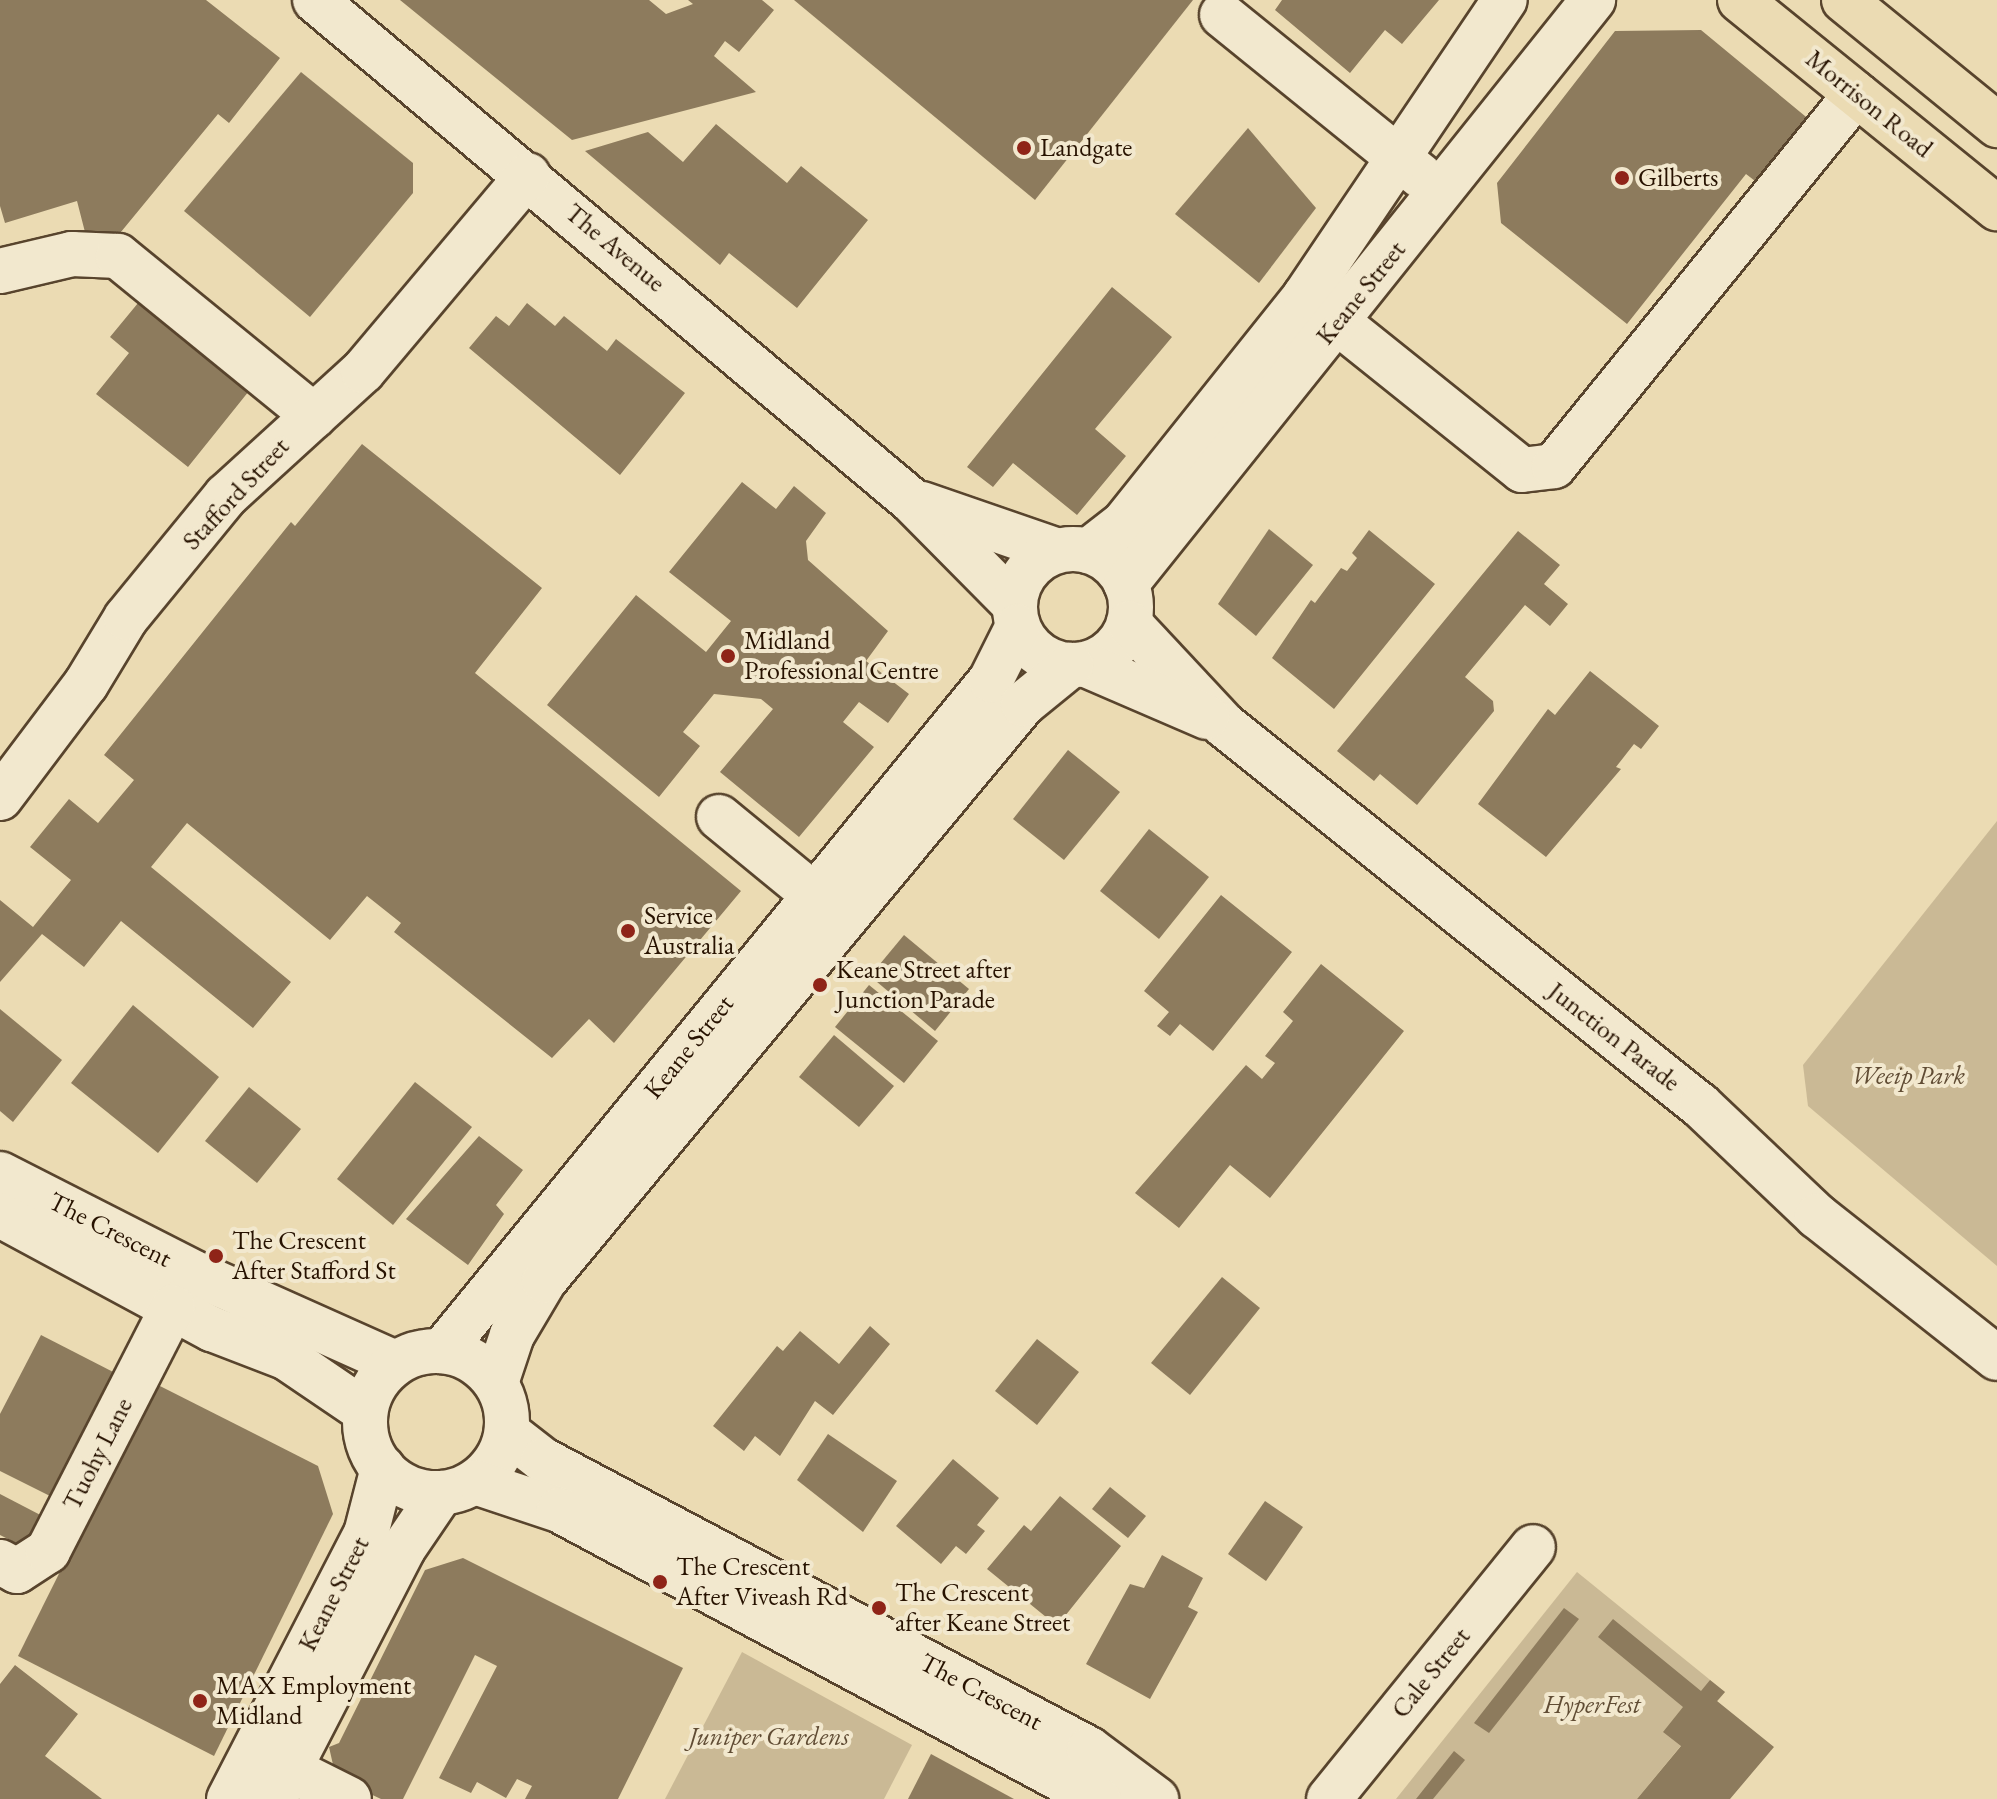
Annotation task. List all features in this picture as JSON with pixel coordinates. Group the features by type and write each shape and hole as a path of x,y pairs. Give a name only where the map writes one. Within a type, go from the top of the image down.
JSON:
{"main road":[{"name":"Morrison Road","path":"1740,0 1997,208"},
{"path":"1844,0 1997,125"}],"street":[{"name":"The Avenue","path":"315,0 528,175 912,501 1016,616"},
{"name":"Keane Street","path":"1127,603 1321,310 1398,157 1505,0"},
{"name":"Keane Street","path":"1070,550 1124,523 1321,310 1441,193 1593,0"},
{"path":"1222,15 1441,193"},
{"path":"1321,310 1522,470 1554,466 1856,94"},
{"name":"Stafford Street","path":"0,798 86,684 126,618 226,496 363,371 528,175"},
{"path":"0,271 72,254 118,256 314,416"},
{"name":"The Avenue","path":"912,501 1070,550"},
{"path":"1070,550 1111,563 1127,603 1117,646 1077,664 1039,654 1016,616 1030,567 1070,550"},
{"name":"Junction Parade","path":"1127,603 1224,725 1701,1106 1817,1216 1997,1358"},
{"name":"Keane Street","path":"496,1383 512,1335 544,1281 829,907 991,680 1016,616"},
{"name":"Keane Street","path":"442,1351 829,907 1023,704 1077,664"},
{"name":"Junction Parade","path":"1077,664 1224,725"},
{"path":"719,817 829,907"},
{"name":"The Crescent","path":"0,1174 194,1273 395,1363"},
{"name":"The Crescent","path":"0,1215 173,1307 287,1358 365,1411"},
{"name":"Tuohy Lane","path":"0,1562 17,1571 48,1551 173,1307"},
{"path":"442,1351 482,1367 496,1383 507,1432 490,1469 458,1487 409,1488 383,1468 371,1451 365,1411 376,1384 395,1363 442,1351"},
{"name":"The Crescent","path":"507,1432 543,1460 1089,1749 1156,1799"},
{"name":"Keane Street","path":"272,1773 366,1534 383,1468"},
{"name":"Keane Street","path":"229,1799 272,1773 403,1549 458,1487"},
{"name":"The Crescent","path":"458,1487 559,1510 1098,1799"},
{"name":"Cale Street","path":"1329,1799 1533,1547"},
{"path":"272,1773 349,1799"}],"green space":[{"name":"Weeip Park","path":"1997,821 1997,1266 1808,1106 1803,1065"},
{"name":"HyperFest","path":"1577,1572 1725,1692 1637,1799 1396,1799"},
{"name":"Juniper Gardens","path":"742,1652 912,1745 884,1799 665,1799"}],"building":[{"path":"0,0 206,0 280,58 229,123 218,114 116,238 86,236 77,201 5,223 0,206"},
{"path":"400,0 649,0 666,14 693,4 688,0 762,0 774,10 739,52 725,41 714,56 756,92 572,140"},
{"name":"Landgate","path":"794,0 1193,0 1035,200"},
{"path":"1282,0 1439,0 1402,44 1385,30 1350,73 1275,10"},
{"name":"Gilberts","path":"1701,30 1811,121 1759,184 1746,174 1627,324 1501,223 1497,183 1615,31"},
{"path":"301,72 413,163 413,193 310,317 184,211"},
{"path":"716,124 787,183 801,166 868,220 797,308 729,253 720,265 585,151 648,132 683,162"},
{"path":"1248,128 1316,208 1259,283 1175,214"},
{"path":"1112,287 1172,337 1095,429 1126,456 1077,515 1013,463 993,487 967,467"},
{"path":"143,297 253,386 188,467 96,394 129,353 110,337"},
{"path":"527,303 555,326 564,316 607,351 616,339 685,393 620,475 469,348 496,316 509,326"},
{"path":"362,444 542,588 475,673 741,891 614,1043 589,1019 552,1058 394,932 401,923 367,896 330,940 187,823 151,867 291,982 253,1028 121,921 84,967 42,934 0,982 0,900 33,927 71,880 30,847 69,799 98,823 134,780 104,755 291,522 295,526"},
{"name":"Midland Professional Centre","path":"742,482 776,509 794,486 826,513 806,541 808,560 888,631 866,661 909,694 888,723 859,702 843,722 874,747 799,837 720,772 773,709 761,699 714,694 683,732 700,746 659,797 547,705 636,595 706,652 731,621 669,572"},
{"path":"1269,529 1313,565 1256,636 1218,604"},
{"path":"1369,530 1435,584 1334,709 1272,658 1311,600 1315,603 1341,568 1347,571 1357,558 1352,553"},
{"path":"1518,531 1560,565 1544,584 1568,604 1550,626 1525,605 1465,677 1493,701 1494,711 1417,805 1380,774 1374,781 1337,751"},
{"path":"1590,671 1659,726 1641,749 1634,744 1616,767 1621,769 1546,857 1478,804 1548,709 1555,715"},
{"path":"1068,750 1120,792 1064,860 1013,819"},
{"path":"1149,829 1209,877 1159,939 1100,891"},
{"path":"1221,895 1292,952 1213,1051 1180,1024 1170,1036 1157,1026 1169,1012 1144,991"},
{"path":"904,935 969,989 935,1031 870,976"},
{"path":"1321,964 1404,1031 1270,1198 1230,1165 1179,1228 1135,1193 1246,1065 1262,1079 1275,1063 1265,1056 1293,1021 1283,1012"},
{"path":"869,985 938,1041 904,1083 835,1027"},
{"path":"133,1005 219,1077 158,1153 71,1083"},
{"path":"0,1009 62,1060 13,1122 0,1111"},
{"path":"834,1035 894,1086 859,1127 799,1077"},
{"path":"415,1082 472,1127 393,1225 337,1179"},
{"path":"249,1087 301,1129 257,1183 205,1141"},
{"path":"479,1136 523,1170 496,1205 504,1214 468,1265 406,1219"},
{"path":"1222,1277 1260,1308 1190,1395 1151,1363"},
{"path":"870,1326 890,1344 833,1415 815,1401 780,1456 755,1436 744,1451 713,1426 777,1346 783,1351 800,1331 839,1364"},
{"path":"41,1335 121,1376 60,1501 0,1471 0,1414"},
{"path":"1037,1339 1079,1372 1037,1425 995,1391"},
{"path":"154,1383 318,1466 333,1514 214,1756 18,1656"},
{"path":"828,1434 897,1481 863,1532 797,1480"},
{"path":"953,1459 999,1498 977,1525 985,1531 966,1554 956,1546 941,1564 896,1526"},
{"path":"1110,1487 1146,1516 1128,1538 1092,1509"},
{"path":"0,1494 50,1520 34,1552 0,1535"},
{"path":"1060,1496 1121,1546 1057,1626 987,1569 1024,1525 1031,1531"},
{"path":"1265,1501 1303,1527 1266,1581 1228,1554"},
{"path":"1162,1555 1203,1578 1188,1607 1198,1612 1150,1699 1086,1664 1130,1584 1144,1588"},
{"path":"463,1558 683,1668 618,1799 525,1799 532,1786 517,1779 506,1798 477,1782 471,1793 439,1778 497,1666 475,1655 403,1799 381,1799 336,1778 329,1747 339,1743 425,1570"},
{"path":"1564,1608 1579,1619 1489,1733 1474,1723"},
{"path":"1613,1619 1701,1691 1710,1680 1725,1692 1717,1701 1774,1747 1730,1799 1637,1799 1681,1746 1663,1732 1683,1707 1598,1637"},
{"path":"15,1665 78,1714 45,1756 102,1799 0,1799 0,1684"},
{"path":"1454,1751 1465,1760 1433,1799 1416,1799"},
{"path":"931,1754 1014,1799 908,1799"}],"place":[{"name":"Landgate","path":"1024,148"},
{"name":"Gilberts","path":"1622,178"},
{"name":"Midland Professional Centre","path":"728,656"},
{"name":"Service Australia","path":"628,931"},
{"name":"Keane Street after Junction Parade","path":"820,985"},
{"name":"The Crescent After Stafford St","path":"216,1256"},
{"name":"The Crescent After Viveash Rd","path":"660,1582"},
{"name":"The Crescent after Keane Street","path":"879,1608"},
{"name":"MAX Employment Midland","path":"200,1701"}]}
